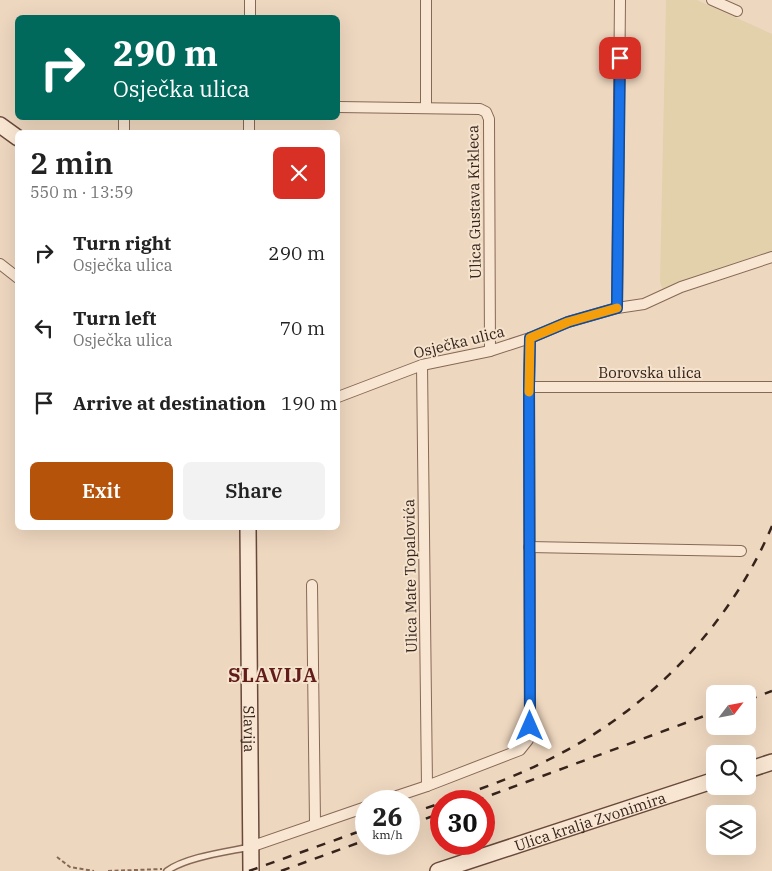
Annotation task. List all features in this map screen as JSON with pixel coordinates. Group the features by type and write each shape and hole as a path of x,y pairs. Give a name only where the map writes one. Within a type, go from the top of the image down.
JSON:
{"street":[{"path":"250,0 250,15"},
{"path":"426,0 426,108"},
{"path":"617,308 620,0"},
{"path":"712,0 737,11"},
{"name":"Ulica Gustava Krkleca","path":"340,107 480,109 486,112 489,119 490,351"},
{"path":"0,125 15,136"},
{"name":"Osječka ulica","path":"340,396 422,366 490,351 530,338 568,322 617,308 644,304 680,287 772,257"},
{"path":"0,264 15,276"},
{"path":"416,790 520,750 528,740 530,726 530,338"},
{"name":"Ulica Mate Topalovića","path":"422,366 428,786"},
{"name":"Borovska ulica","path":"529,387 772,387"},
{"name":"Slavija","path":"248,530 251,871"},
{"path":"530,547 741,551"},
{"path":"312,585 315,824"},
{"path":"756,767 772,762"},
{"name":"Ulica kralja Zvonimira","path":"438,871 706,783"},
{"path":"250,847 355,811"}],"lane":[{"path":"168,870 176,865 207,856 250,847"}],"path":[{"path":"57,857 70,867 94,871"},
{"path":"108,871 168,870"}],"shaded area":[{"path":"666,0 697,0 772,34 772,254 663,291 660,282"}],"railway":[{"path":"477,790 536,766 584,740 618,718 651,692 681,663 733,599 754,563 772,526"},
{"path":"756,697 772,691"},
{"path":"495,794 706,715"},
{"path":"420,810 430,807"},
{"path":"420,821 430,817"},
{"path":"249,871 355,833"},
{"path":"281,871 355,844"}],"slow traffic":[{"path":"529,392 530,338 568,322 617,308"}],"district":[{"name":"SLAVIJA","path":"273,674"}],"route":[{"path":"530,726 530,338 568,322 617,308 620,58"}]}
